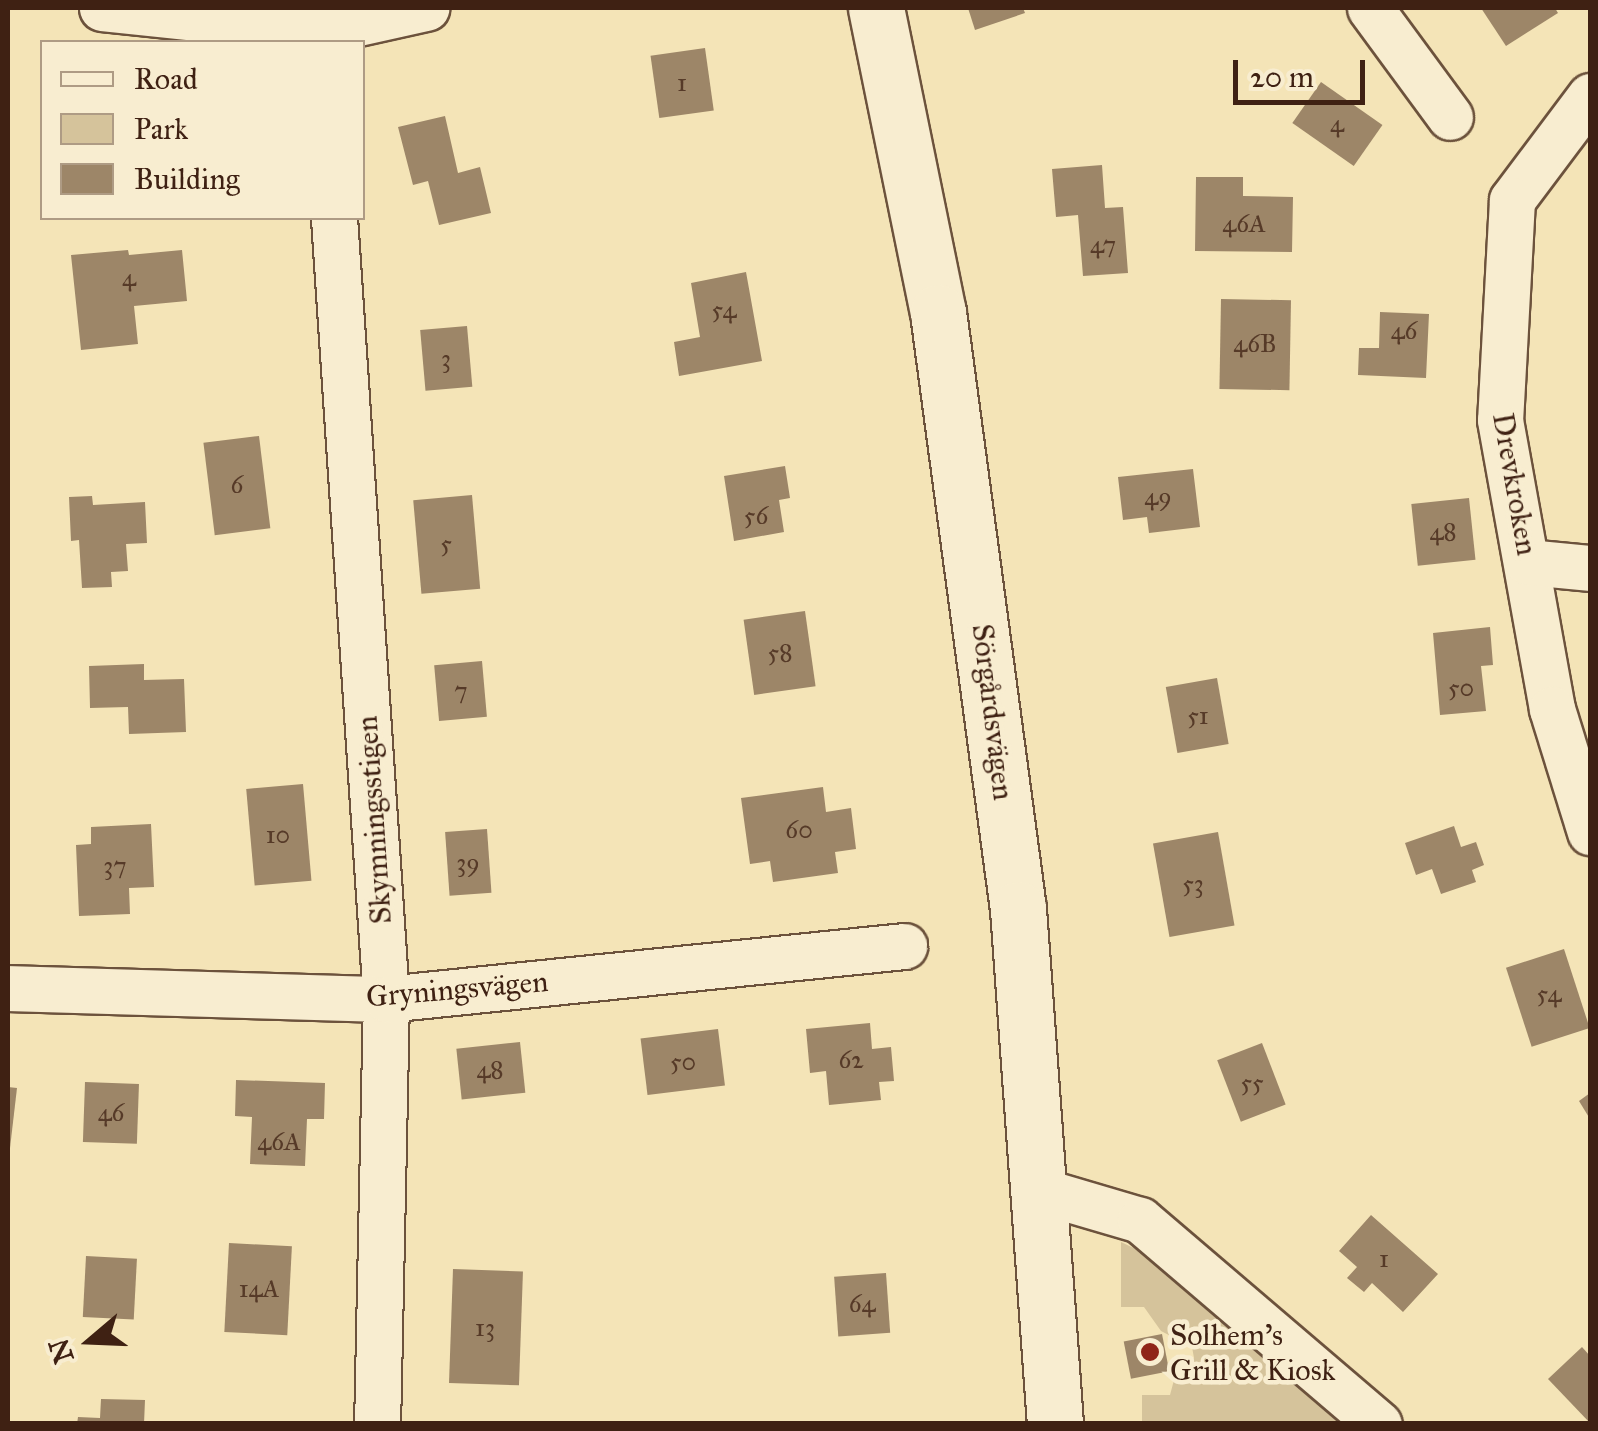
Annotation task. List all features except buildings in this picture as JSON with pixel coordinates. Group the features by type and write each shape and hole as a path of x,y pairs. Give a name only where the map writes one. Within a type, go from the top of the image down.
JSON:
{"street":[{"path":"102,8 322,37 426,8"},
{"name":"Sörgårdsvägen","path":"876,8 938,312 1018,909 1055,1424"},
{"path":"1370,8 1450,117"},
{"name":"Drevkroken","path":"1590,96 1512,200 1500,420 1552,709 1590,832"},
{"name":"Skymningsstigen","path":"334,220 386,999 376,1424"},
{"path":"1528,562 1590,568"},
{"name":"Gryningsvägen","path":"8,988 386,999 904,946"},
{"path":"1038,1190 1140,1220 1379,1424"}],"green space":[{"path":"1121,1242 1142,1252 1351,1423 1142,1423 1142,1395 1170,1395 1174,1380 1194,1358 1192,1347 1161,1331 1144,1307 1121,1307"}],"place":[{"name":"Solhem's Grill & Kiosk","path":"1150,1352"}]}
